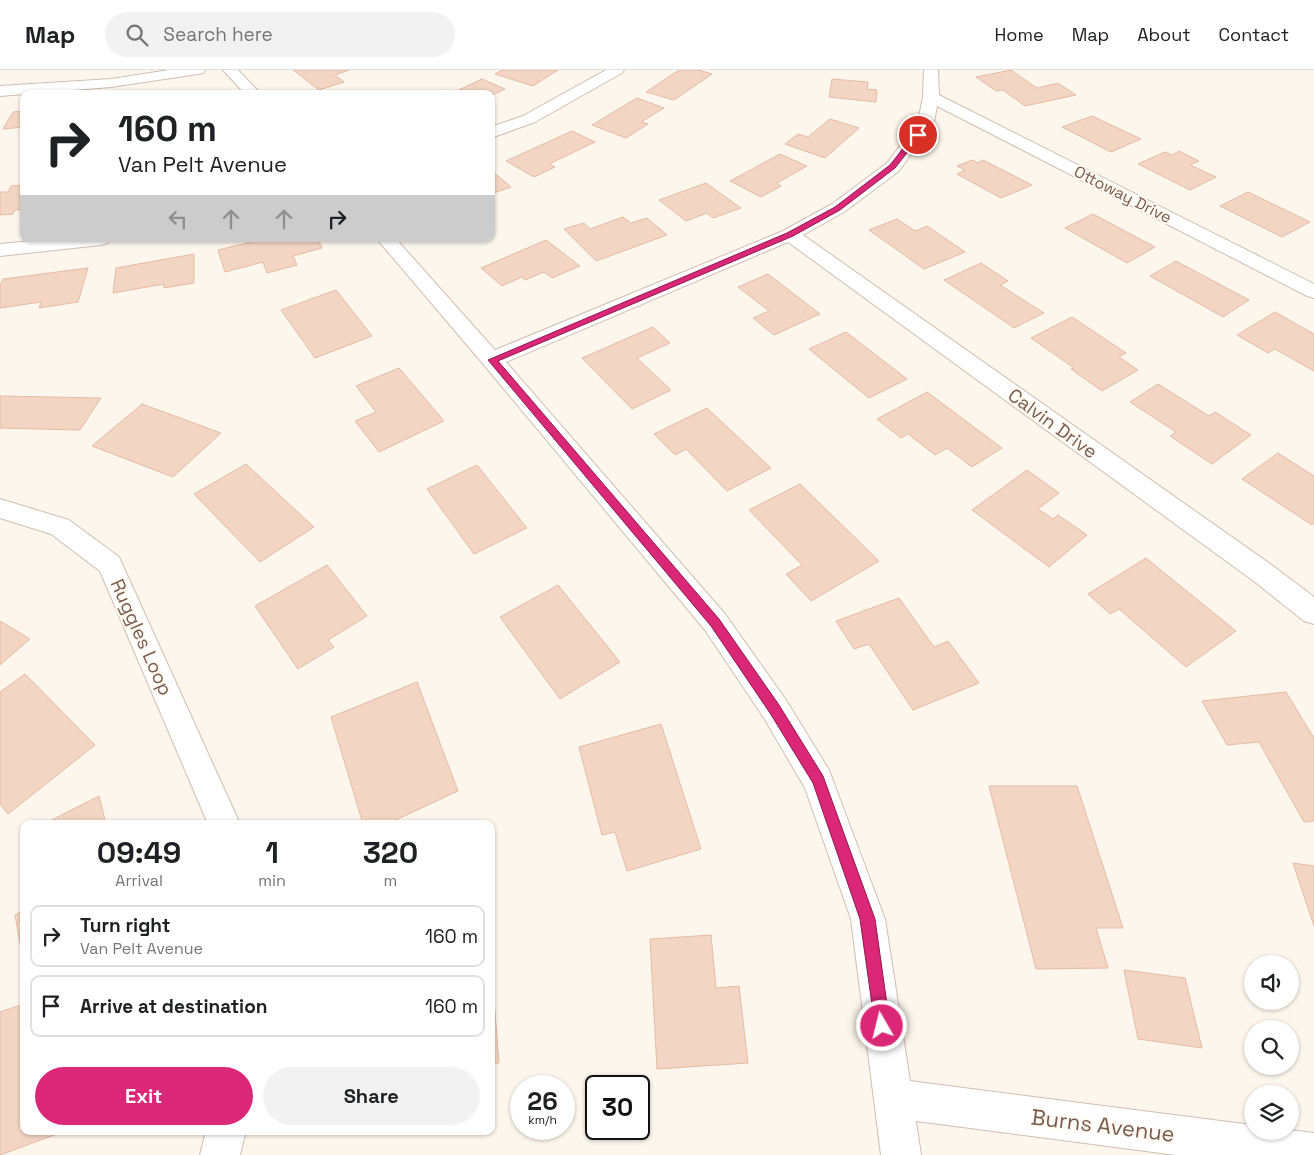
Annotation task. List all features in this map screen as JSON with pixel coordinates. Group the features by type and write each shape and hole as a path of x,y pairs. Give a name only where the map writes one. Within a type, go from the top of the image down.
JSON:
{"street":[{"path":"0,91 111,83 198,70"},
{"path":"230,70 250,90"},
{"path":"495,132 530,119 617,70"},
{"path":"492,360 790,235 838,208 893,167 926,122 931,97 932,70"},
{"name":"Ottoway Drive","path":"931,97 1314,292"},
{"name":"Calvin Drive","path":"790,235 1264,574 1314,613"},
{"path":"0,250 73,242"},
{"path":"389,242 492,360 715,622 775,709 818,780 868,919 901,1155"},
{"name":"Ruggles Loop","path":"0,508 60,526 110,564 222,820"},
{"name":"Burns Avenue","path":"892,1098 1314,1153"},
{"path":"220,1155 225,1135"}],"building":[{"path":"293,70 349,70 335,75 344,82 319,90"},
{"path":"502,70 558,70 533,86 495,74"},
{"path":"679,70 699,70 712,74 674,100 646,92"},
{"path":"1011,70 1037,88 1058,83 1076,95 1025,106 1003,90 996,91 976,77"},
{"path":"482,79 505,89 495,94 495,90 458,90"},
{"path":"832,79 868,82 867,89 877,90 876,102 829,97"},
{"path":"637,98 664,108 641,122 648,124 626,138 592,125"},
{"path":"20,111 20,127 3,129 13,112"},
{"path":"1092,116 1141,139 1111,152 1062,127"},
{"path":"830,119 859,128 825,158 785,144 798,134 808,137"},
{"path":"572,131 595,142 549,164 555,167 534,177 506,161"},
{"path":"1179,151 1199,161 1190,165 1216,177 1190,190 1138,164 1165,152 1172,155"},
{"path":"780,154 807,166 777,183 781,186 761,197 730,181"},
{"path":"973,160 978,163 983,160 1032,185 1001,198 957,174 965,170 957,166"},
{"path":"495,173 511,187 495,193"},
{"path":"706,183 741,208 713,218 707,213 686,221 659,200"},
{"path":"20,185 20,209 15,210 13,214 0,215 0,192 8,192 11,186"},
{"path":"1248,192 1310,222 1282,237 1220,206"},
{"path":"1093,214 1155,247 1127,263 1065,228"},
{"path":"623,217 631,223 647,218 667,235 596,261 564,229 584,223 590,229"},
{"path":"897,219 915,231 927,226 965,252 924,269 869,230"},
{"path":"546,240 580,266 552,278 544,272 525,280 522,277 502,286 481,268"},
{"path":"251,242 319,242 322,248 293,256 297,265 267,273 263,262 225,272 218,250"},
{"path":"194,254 194,283 164,288 164,284 113,293 116,268"},
{"path":"1176,261 1249,300 1223,317 1150,276"},
{"path":"981,263 1008,281 1000,285 1044,313 1014,328 944,280"},
{"path":"88,268 78,302 39,308 41,302 0,308 0,286 3,279"},
{"path":"768,274 820,314 774,335 753,318 769,311 738,287"},
{"path":"336,290 372,336 315,358 281,310"},
{"path":"1275,312 1314,334 1314,371 1275,349 1268,353 1237,335"},
{"path":"1072,317 1126,353 1119,357 1138,370 1102,391 1071,369 1074,368 1031,338"},
{"path":"653,327 670,343 637,358 671,390 632,409 582,358"},
{"path":"846,332 907,379 869,398 809,349"},
{"path":"399,368 444,421 379,452 355,421 376,412 356,386"},
{"path":"1158,384 1209,416 1215,412 1251,435 1212,464 1170,436 1176,432 1130,402"},
{"path":"927,392 1002,448 972,467 947,448 935,455 908,434 901,438 877,419"},
{"path":"0,396 101,398 80,430 0,428"},
{"path":"142,404 221,433 173,477 92,446"},
{"path":"707,408 771,468 727,491 686,449 675,455 654,434"},
{"path":"1278,453 1314,476 1314,523 1312,525 1242,479"},
{"path":"246,464 314,527 260,562 194,494"},
{"path":"477,465 527,528 474,554 427,489"},
{"path":"1027,470 1059,493 1038,509 1053,519 1058,515 1087,535 1049,567 972,510"},
{"path":"800,484 879,561 811,601 786,574 802,565 749,510"},
{"path":"1146,558 1236,631 1186,667 1119,609 1110,614 1088,594"},
{"path":"327,565 367,616 328,640 334,647 298,669 255,606"},
{"path":"558,585 620,662 560,699 500,617"},
{"path":"899,598 934,647 948,641 979,683 913,710 869,644 854,649 836,621"},
{"path":"0,621 30,639 0,665"},
{"path":"25,674 95,745 8,814 0,804 0,692"},
{"path":"417,682 458,791 396,820 362,820 331,717"},
{"path":"1286,692 1314,738 1314,821 1304,822 1259,742 1227,745 1202,701"},
{"path":"661,724 701,849 627,871 615,832 602,835 579,747"},
{"path":"989,786 1077,786 1123,928 1096,928 1108,968 1036,969"},
{"path":"99,796 105,820 52,820"},
{"path":"1293,863 1314,866 1314,926"},
{"path":"20,912 20,943 15,915"},
{"path":"711,935 716,988 739,986 748,1063 657,1069 650,939"},
{"path":"1124,970 1185,978 1202,1048 1138,1039"},
{"path":"20,1005 20,1135 54,1135 0,1155 0,1012"},
{"path":"495,1012 499,1063 495,1064"}],"route":[{"path":"882,1026 868,919 818,780 775,709 715,622 492,360 790,235 838,208 893,167 918,135"}]}
